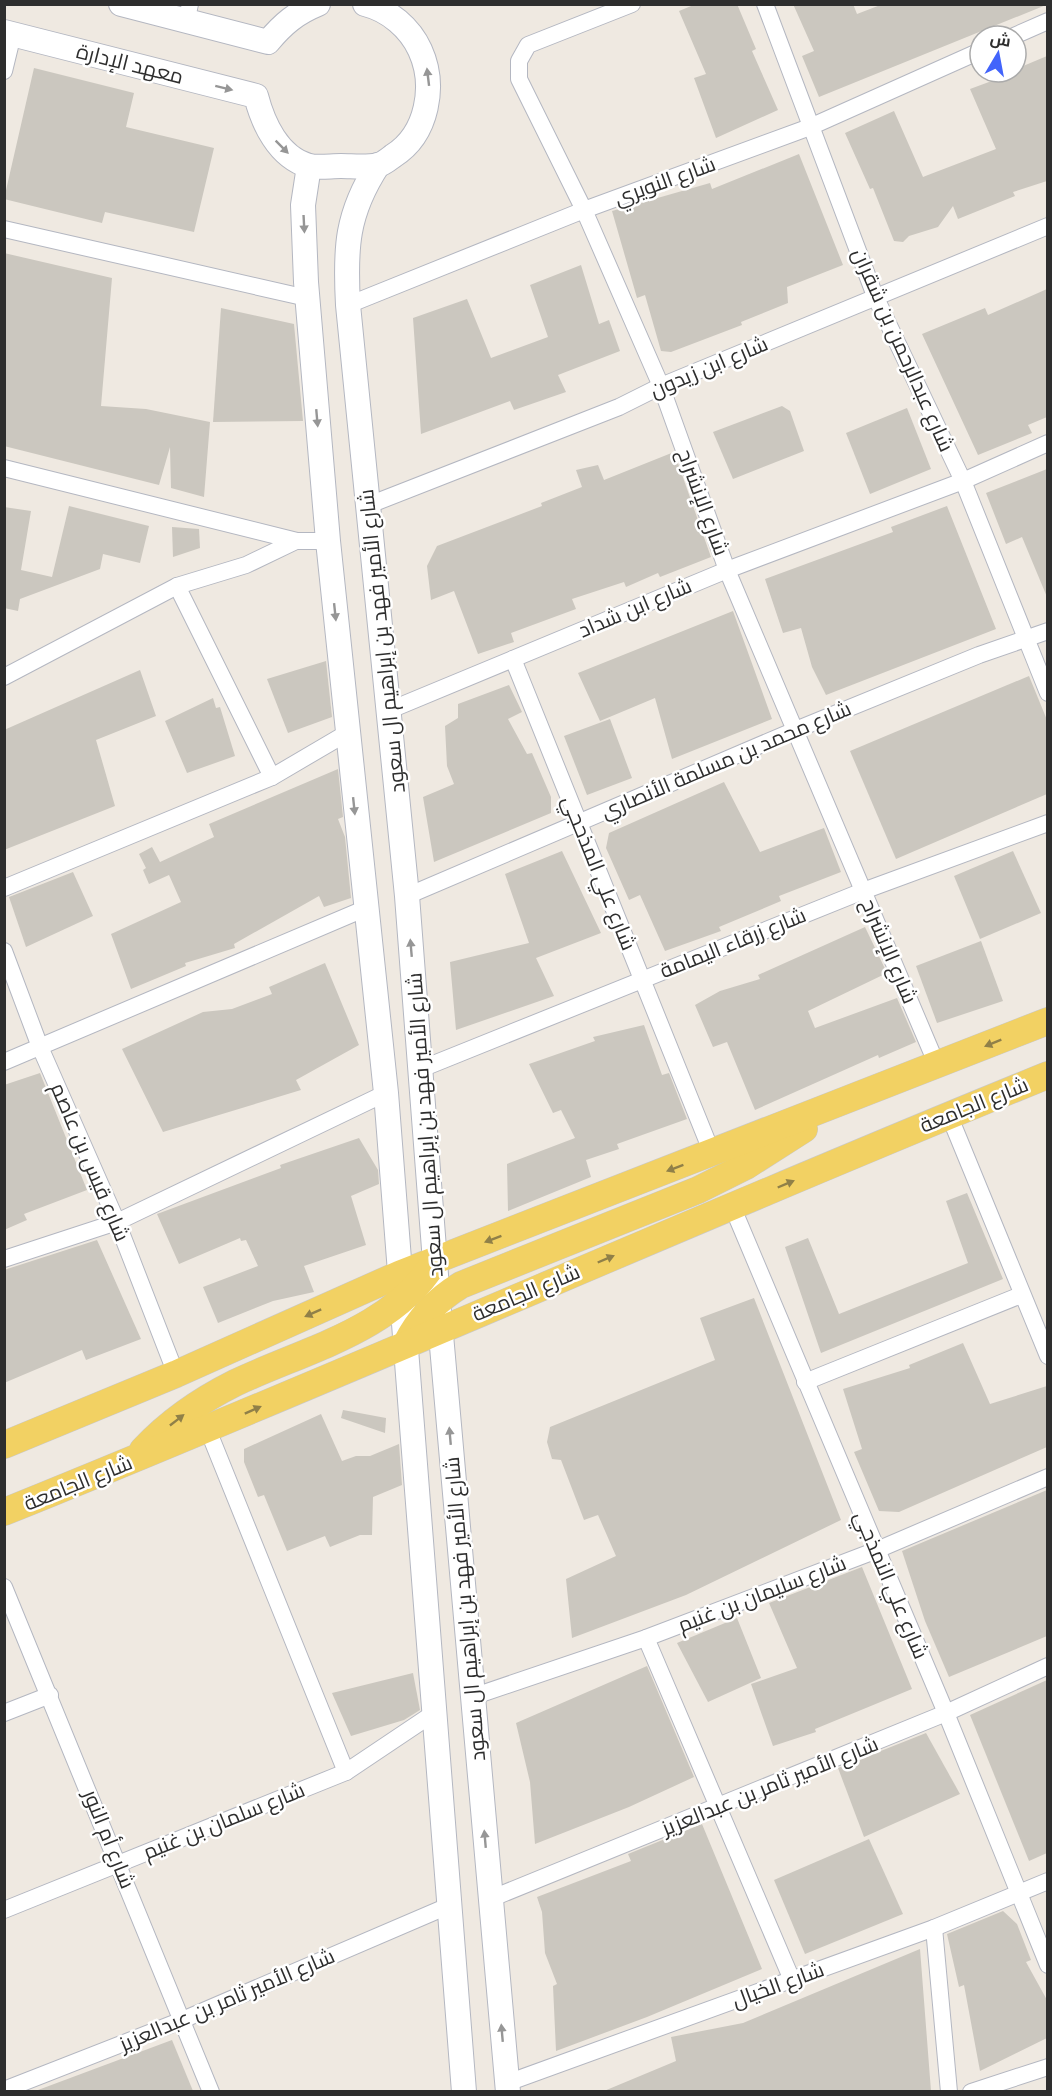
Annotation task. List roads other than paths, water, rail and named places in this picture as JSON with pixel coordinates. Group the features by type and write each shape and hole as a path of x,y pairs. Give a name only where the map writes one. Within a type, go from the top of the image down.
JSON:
{"main road":[{"path":"121,4 188,14 268,42 282,25 299,12 318,4"},
{"name":"شارع الأمير فهد بن إبراهيم ال سعود","path":"365,4 402,15 426,62 429,86 426,111 415,133 405,146 378,165 355,206 346,251 348,305 407,896 440,1329 507,2087"},
{"name":"معهد الإدارة","path":"9,33 256,96 262,118 273,138 289,154 309,166"},
{"path":"309,166 378,165"},
{"name":"شارع الأمير فهد بن إبراهيم ال سعود","path":"309,166 303,206 307,298 364,909 386,1093 464,2091"},
{"path":"4,1445 176,1374 400,1274 1047,1021"},
{"name":"شارع الجامعة","path":"4,1512 208,1430 440,1329 1047,1075"},
{"path":"406,1344 419,1321 438,1301 461,1285 722,1179 769,1153 833,1106"},
{"path":"134,1460 164,1429 217,1393 374,1320 402,1302 421,1283 435,1261"}],"street":[{"name":"شارع الإنشراح","path":"632,4 536,40 522,52 519,61 519,79 584,210 661,386 727,570 793,731 937,1065"},
{"name":"شارع عبدالرحمن بن شقران","path":"765,4 875,296 963,481 1047,693"},
{"path":"1028,30 1047,21"},
{"path":"4,71 9,33"},
{"name":"شارع النويري","path":"348,305 584,210 810,127 968,56"},
{"name":"شارع ابن زيدون","path":"369,504 619,406 661,386 1047,225"},
{"path":"4,229 307,298"},
{"name":"شارع ابن شداد","path":"390,710 727,570 963,481 1047,443"},
{"path":"4,468 297,541 328,541"},
{"path":"4,677 177,586 246,565 297,541"},
{"path":"177,586 272,777"},
{"name":"شارع محمد بن مسلمة الأنصاري","path":"407,896 793,731 980,655 1047,632"},
{"name":"شارع علي المذحجي","path":"513,659 712,1153"},
{"path":"4,888 272,777 347,734"},
{"name":"شارع زرقاء اليمامة","path":"421,1069 863,891 1047,823"},
{"path":"4,1062 364,909"},
{"name":"شارع قيس بن عاصم","path":"4,951 40,1047 117,1222 176,1374"},
{"path":"4,1258 117,1222 386,1093"},
{"path":"949,1115 1047,1356"},
{"name":"شارع علي النمذجي","path":"732,1206 946,1713 1047,1965"},
{"path":"805,1382 1021,1295"},
{"path":"208,1430 346,1772"},
{"name":"شارع سليمان بن غنيم","path":"472,1697 646,1638 877,1550 1047,1477"},
{"name":"شارع أم النور","path":"4,1587 119,1864 180,2021 211,2091"},
{"path":"646,1638 792,1980"},
{"name":"شارع الأمير ثامر بن عبدالعزيز","path":"490,1899 946,1713 1047,1666"},
{"path":"4,1713 50,1695"},
{"name":"شارع سلمان بن غنيم","path":"4,1910 346,1772 434,1713"},
{"name":"شارع الخيال","path":"507,2087 934,1928 1047,1881"},
{"name":"شارع الأمير ثامر بن عبدالعزيز","path":"4,2090 180,2021 448,1906"},
{"path":"934,1928 949,2091"},
{"path":"971,2091 1047,2067"}]}
